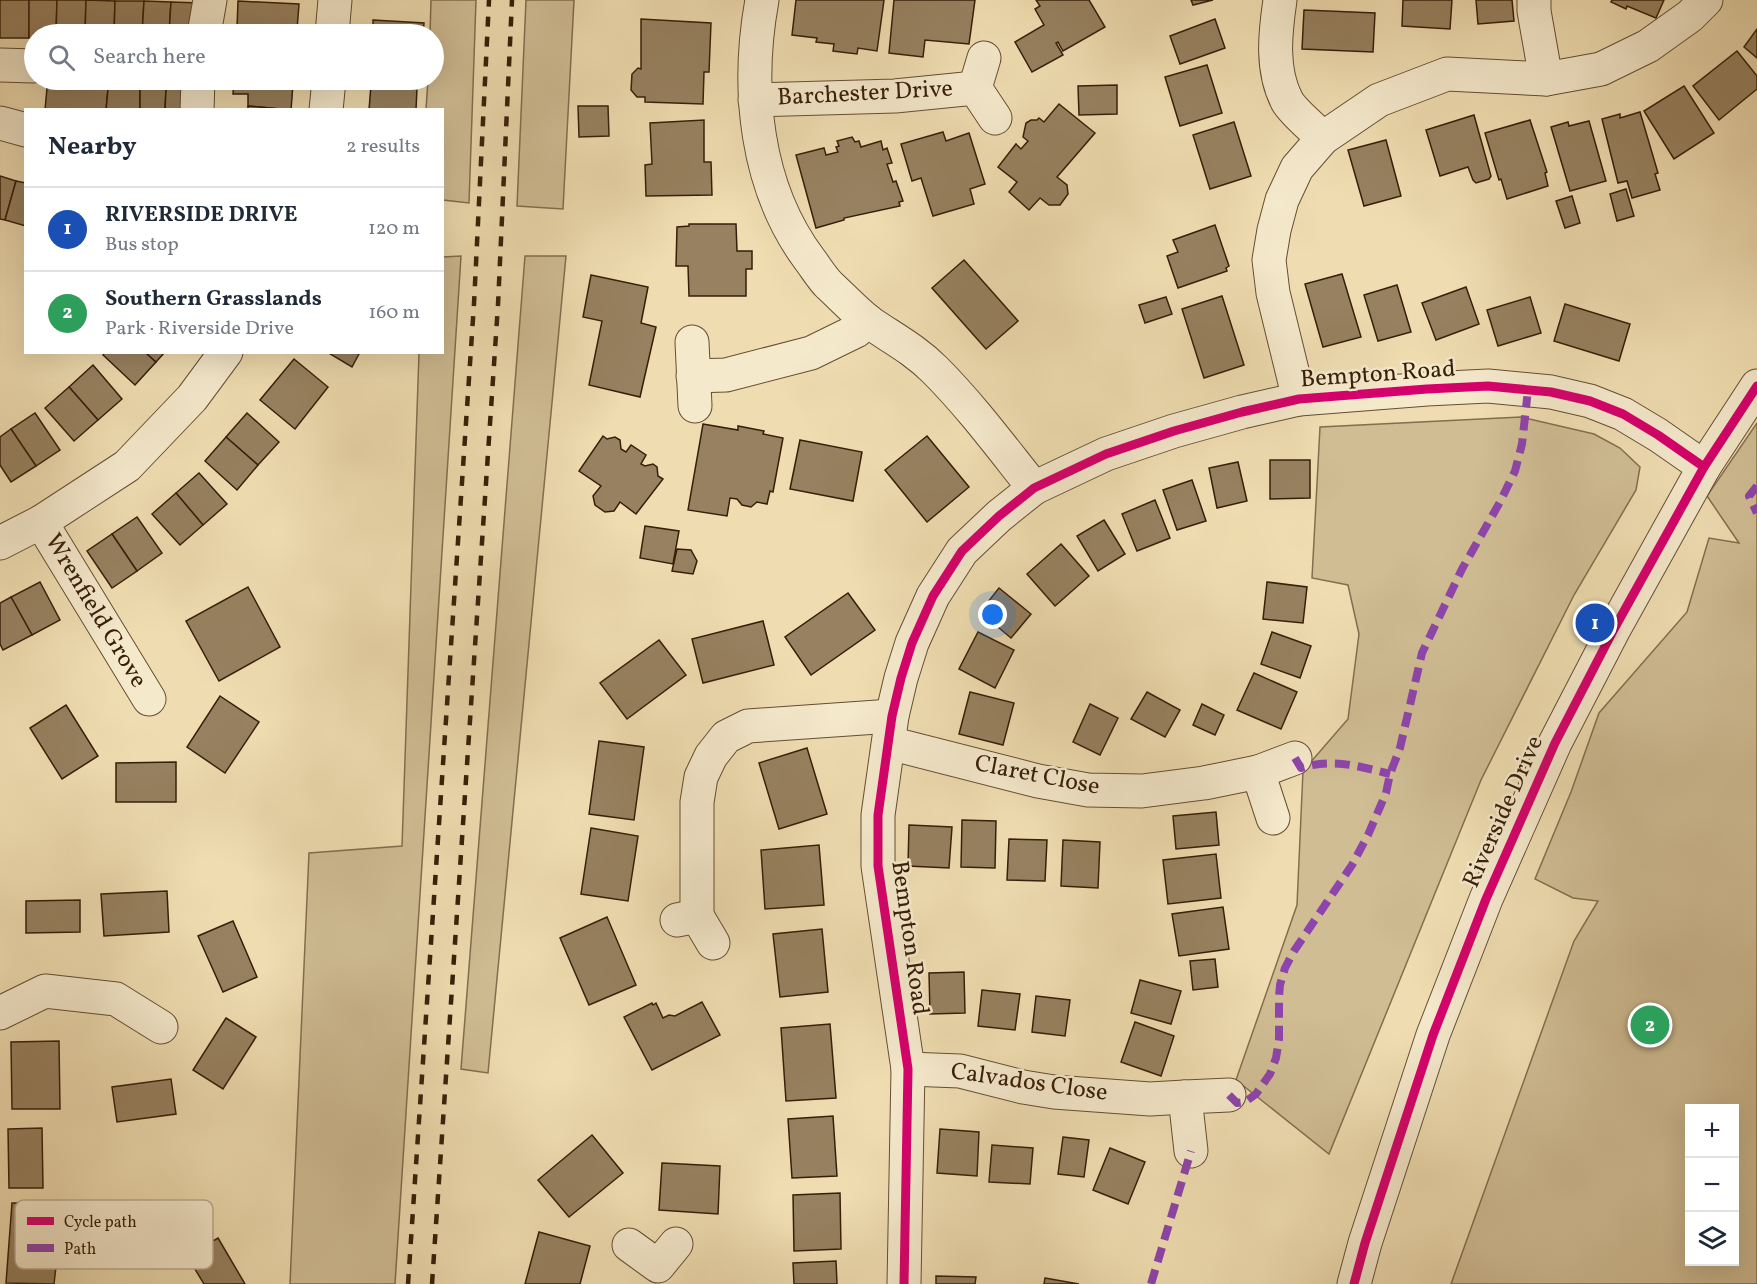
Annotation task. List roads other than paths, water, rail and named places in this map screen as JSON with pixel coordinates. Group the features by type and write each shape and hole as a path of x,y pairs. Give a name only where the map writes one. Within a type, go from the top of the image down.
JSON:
{"street":[{"path":"206,24 210,0"},
{"path":"333,24 335,0"},
{"name":"Barchester Drive","path":"762,0 758,22 755,100 762,156 778,203 798,244 827,283 868,321 910,347 934,369 974,412 1034,488"},
{"path":"1280,0 1276,26 1276,69 1288,103 1323,138"},
{"path":"1534,0 1546,78"},
{"path":"1299,399 1273,293 1269,260 1282,200 1297,168 1323,138 1379,100 1447,74 1546,78 1601,69 1648,46 1690,16 1706,0"},
{"path":"0,65 24,66"},
{"name":"Barchester Drive","path":"755,100 895,96 979,73 995,118"},
{"path":"197,108 198,90"},
{"path":"326,108 328,90"},
{"path":"0,123 24,129"},
{"path":"693,342 694,391 726,375 811,353 856,332 868,321"},
{"path":"0,543 41,522 127,466 192,398 225,354"},
{"name":"Bempton Road","path":"904,1284 908,1069 878,866 878,815 890,730 901,678 912,643 933,596 962,551 999,516 1034,488 1106,454 1242,412 1299,399 1488,386 1551,392 1590,401 1623,414 1659,435 1704,467"},
{"name":"Riverside Drive","path":"1354,1284 1365,1243 1433,1035 1486,899 1555,743 1614,629 1704,467 1757,386"},
{"name":"Wrenfield Grove","path":"41,522 149,699"},
{"name":"Claret Close","path":"695,926 697,801 701,777 711,756 726,737 748,726 890,730 1038,781 1088,790 1142,791 1204,783 1258,772 1294,758"},
{"path":"1258,772 1273,818"},
{"path":"0,1013 45,991 116,999 161,1027"},
{"name":"Calvados Close","path":"908,1069 960,1071 1023,1087 1054,1092 1150,1099 1229,1095"},
{"path":"1185,1097 1191,1151"},
{"path":"629,1245 661,1265"}],"railway":[{"path":"408,1284 474,304 489,0"},
{"path":"432,1284 498,305 512,0"}],"place":[{"name":"RIVERSIDE DRIVE","path":"1595,623"},
{"name":"Southern Grasslands","path":"1650,1025"}]}
